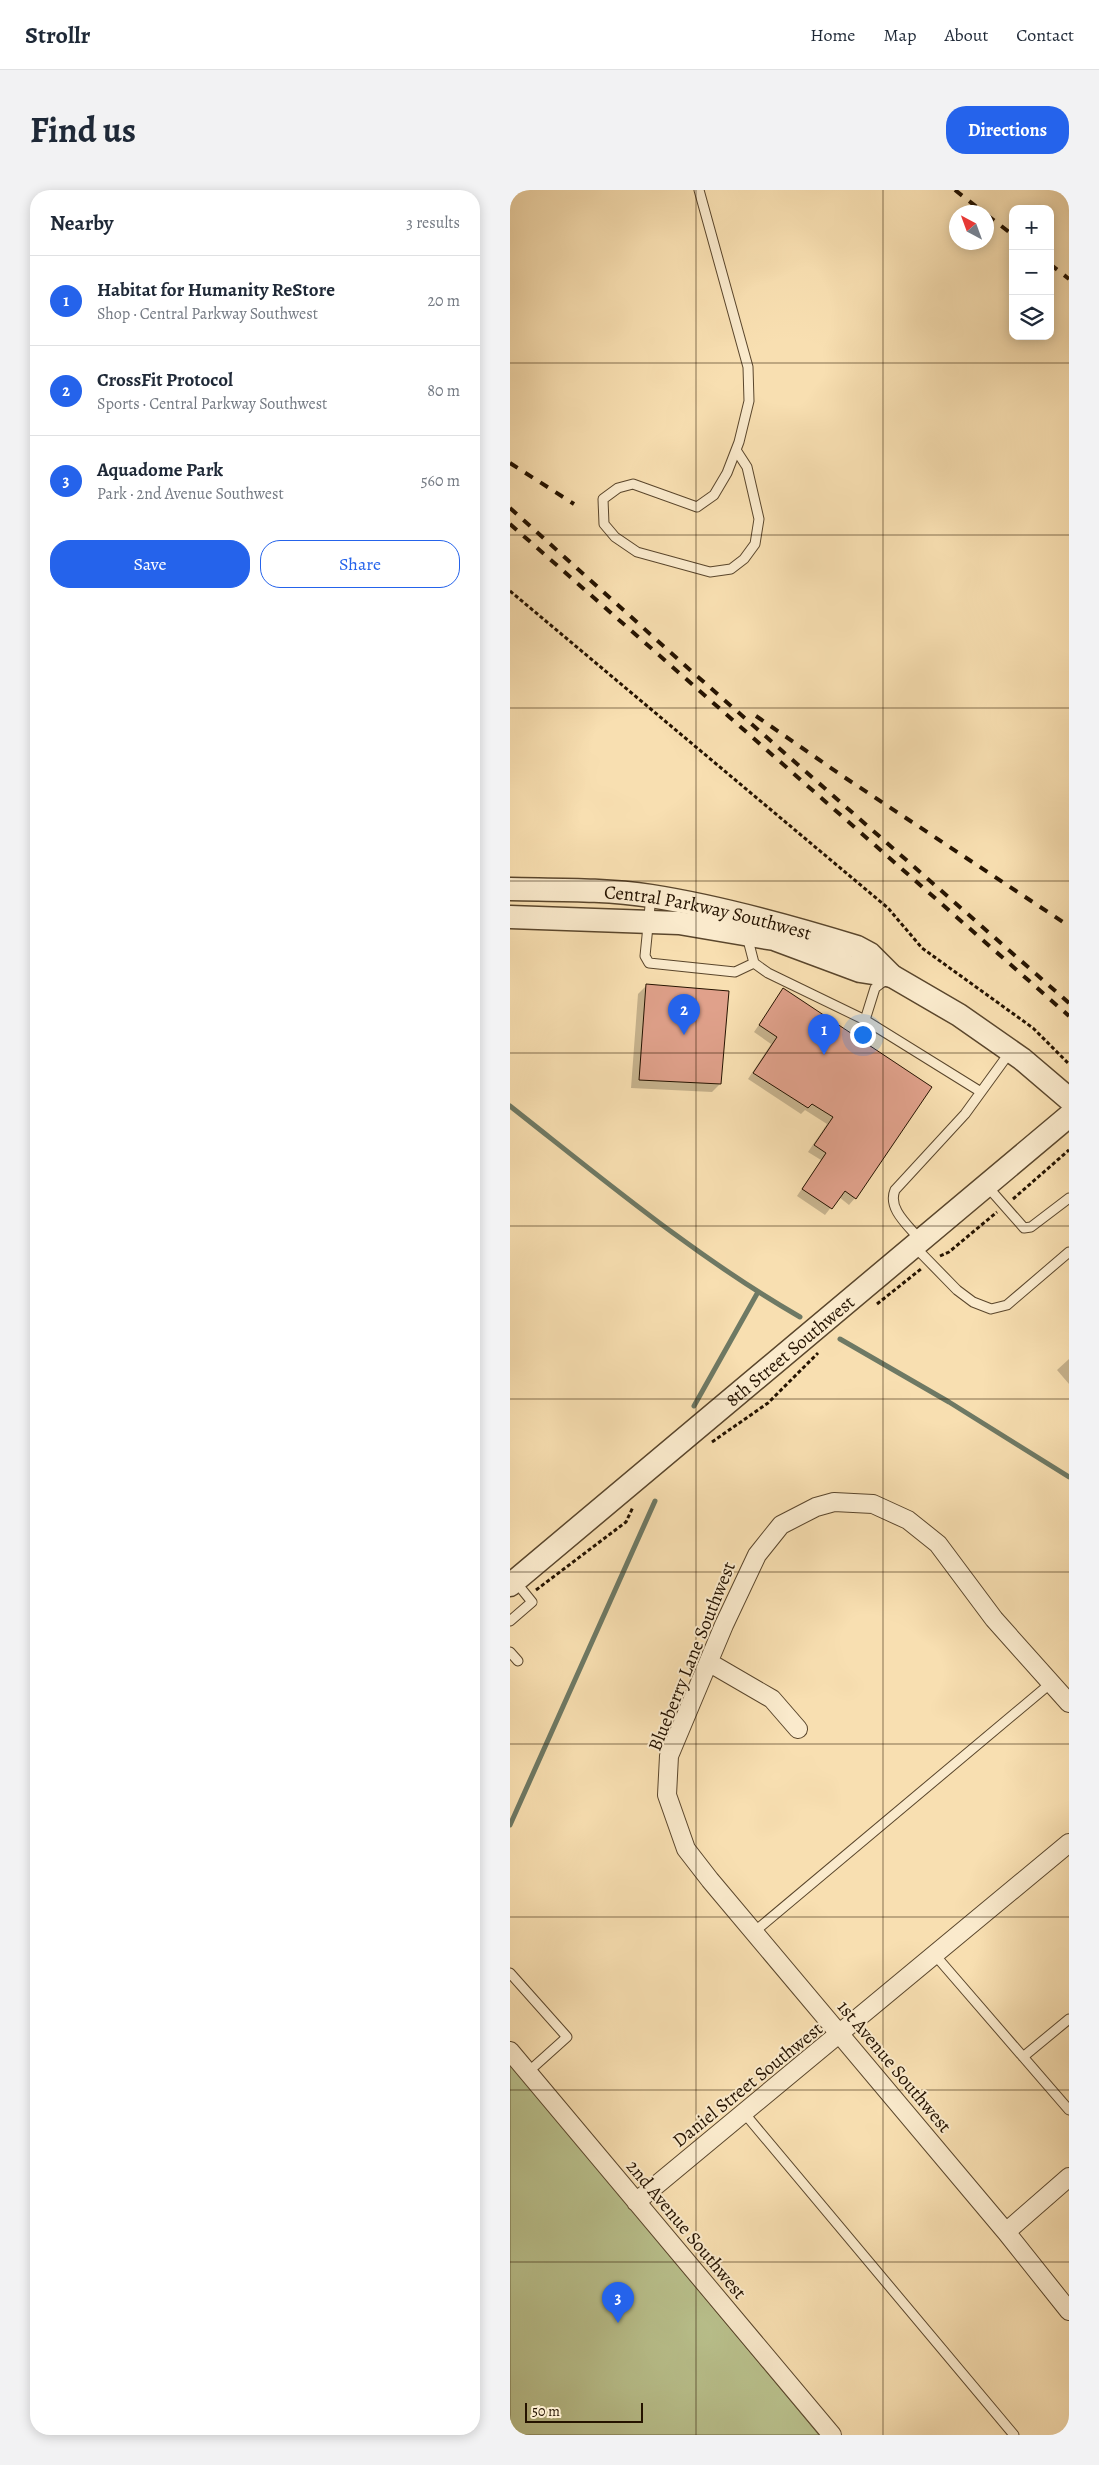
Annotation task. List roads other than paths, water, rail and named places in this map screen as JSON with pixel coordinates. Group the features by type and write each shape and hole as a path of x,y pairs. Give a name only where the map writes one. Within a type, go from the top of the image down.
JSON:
{"street":[{"name":"Central Parkway Southwest","path":"510,889 606,891 651,896 748,916 857,948 870,954 892,976 959,1015 1010,1051 1069,1098"},
{"name":"Central Parkway Southwest","path":"510,917 678,923 774,939 860,971 892,976"},
{"name":"8th Street Southwest","path":"518,1587 797,1345 1069,1116"},
{"name":"Blueberry Lane Southwest","path":"686,1849 667,1795 670,1756 710,1663 724,1625 756,1555 781,1525 816,1507 834,1502 873,1504 908,1520 938,1544 994,1619 1069,1703"},
{"path":"710,1663 772,1699 798,1729"},
{"name":"Daniel Street Southwest","path":"636,2202 745,2114 1069,1843"},
{"name":"1st Avenue Southwest","path":"686,1849 1006,2232 1069,2311"},
{"name":"2nd Avenue Southwest","path":"510,2051 832,2435"},
{"path":"1006,2232 1069,2177"}],"lane":[{"path":"700,190 748,367 749,401 736,450 727,473 714,495 696,507 632,484 618,488 603,499 604,524 615,537 637,552 710,572 731,569 744,559 755,544 759,519 748,467 736,450"},
{"path":"651,896 645,956 649,963 735,972 754,963"},
{"path":"746,934 754,963 768,973 865,1020 981,1092"},
{"path":"865,1020 875,988 892,976"},
{"path":"1010,1051 965,1114 895,1190 891,1199 893,1206 930,1262 957,1290 972,1302 991,1309 1007,1305 1069,1252"},
{"path":"986,1186 1024,1228 1031,1227 1069,1198"},
{"path":"510,1621 532,1602 518,1587"},
{"path":"510,1652 518,1661"},
{"path":"754,1932 1051,1683"},
{"path":"936,1955 1069,2110"},
{"path":"510,1973 567,2037 528,2072"},
{"path":"1023,2057 1069,2019"},
{"path":"745,2114 1014,2435"}],"waterway":[{"path":"510,1106 651,1217 724,1269 800,1317"},
{"path":"694,1406 758,1292"},
{"path":"840,1339 949,1402 1069,1477"},
{"path":"510,1825 655,1501"}],"railway":[{"path":"955,190 974,205"},
{"path":"994,220 1009,232"},
{"path":"1054,267 1069,279"},
{"path":"510,463 574,504"},
{"path":"510,508 689,669 1069,1003"},
{"path":"510,524 1069,1016"},
{"path":"756,716 844,777 1069,926"}],"place":[{"name":"CrossFit Protocol","path":"684,1035"},
{"name":"Habitat for Humanity ReStore","path":"824,1055"},
{"name":"Aquadome Park","path":"618,2323"}]}
